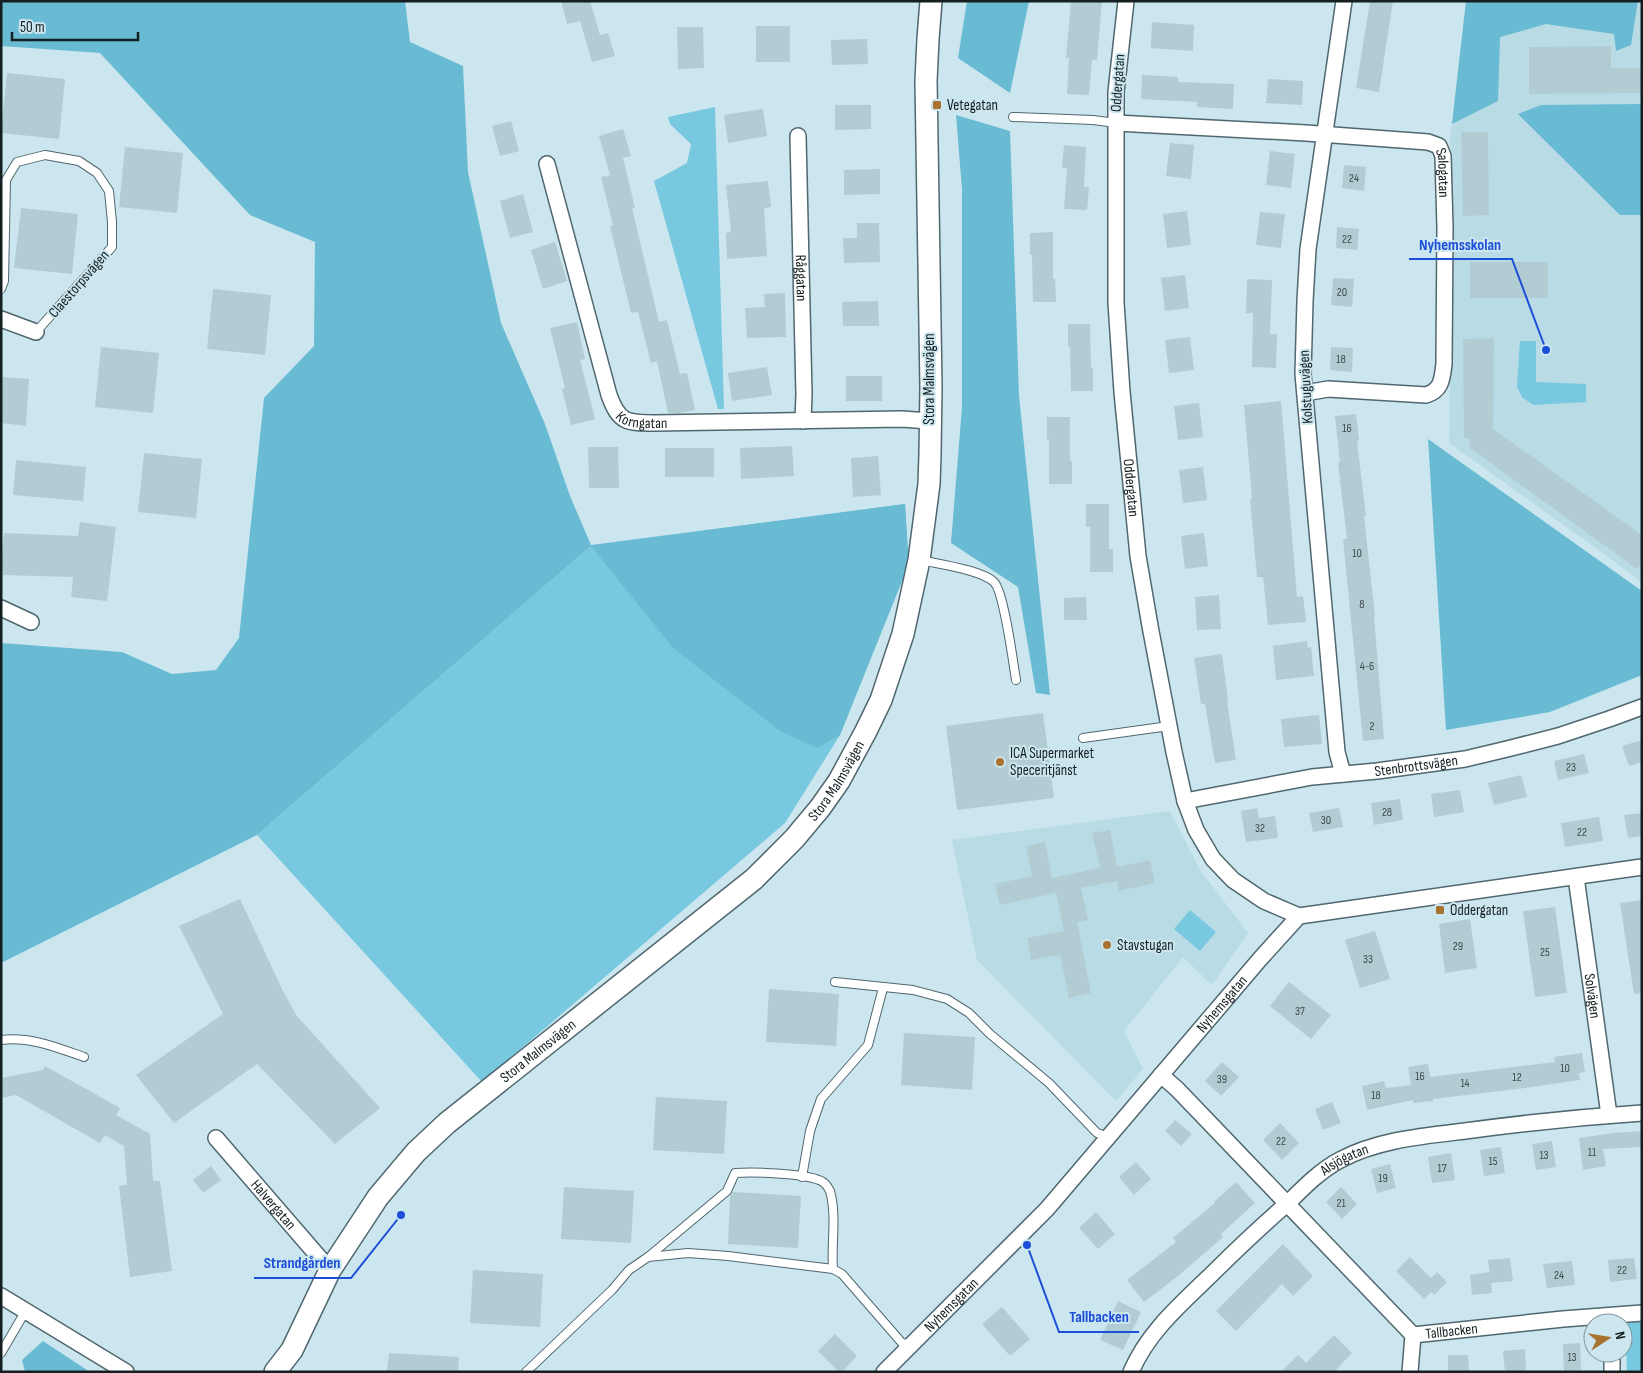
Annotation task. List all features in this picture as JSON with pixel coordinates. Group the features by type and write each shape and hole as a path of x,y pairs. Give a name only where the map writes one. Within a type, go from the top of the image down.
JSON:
{"street":[{"name":"Stora Malmsvägen","path":"286,1372 292,1350 330,1270 378,1196 416,1152 447,1123 754,879 820,808 850,763 881,700 903,634 919,560 929,484 930,387 926,81 931,1"},
{"name":"Oddergatan","path":"1126,1 1116,92 1116,303 1122,392 1138,556 1169,726 1185,801 1196,830 1213,859 1233,880 1264,901 1299,916"},
{"name":"Kolstuguvägen","path":"1343,774 1337,752 1303,374 1308,249 1344,1"},
{"name":"Salogatan","path":"1116,123 1296,132 1324,136 1428,142 1439,146 1444,166 1445,228 1444,364 1442,380 1434,392 1426,395 1328,389 1305,393"},
{"name":"Råggatan","path":"798,136 803,421"},
{"name":"Korngatan","path":"547,164 609,396 615,410 622,418 634,423 902,419 929,421"},
{"name":"Claestorpsvägen","path":"1,319 36,332"},
{"path":"1,608 31,622"},
{"name":"Stenbrottsvägen","path":"1185,801 1312,778 1465,759 1558,736 1642,707"},
{"path":"1299,916 1642,867"},
{"name":"Solvägen","path":"1576,877 1609,1115"},
{"name":"Nyhemsgatan","path":"884,1372 1047,1209 1260,959 1299,916"},
{"name":"Tallbacken","path":"1161,1075 1184,1096 1413,1335 1563,1319 1583,1319"},
{"name":"Alsjögatan","path":"1131,1372 1137,1357 1151,1336 1167,1319 1256,1231 1317,1176 1339,1160 1378,1146 1434,1135 1550,1120 1642,1112"},
{"name":"Halvergatan","path":"216,1138 330,1270"},
{"path":"1,1296 126,1372"},
{"path":"1410,1372 1413,1335"},
{"name":"Stora Malmsvägen","path":"275,1372 292,1350"}],"lane":[{"path":"1013,117 1093,120 1116,123"},
{"name":"Claestorpsvägen","path":"1,290 5,271 6,180 18,162 45,155 79,161 97,173 109,191 112,247 36,332"},
{"path":"919,560 985,576 995,583 1004,610 1016,680"},
{"path":"1083,738 1169,726"},
{"path":"835,982 913,990 947,999 969,1013 990,1034 1049,1083 1097,1133 1108,1137"},
{"path":"802,1177 810,1131 821,1099 868,1045 883,988"},
{"path":"1,1040 22,1039 50,1045 84,1057"},
{"path":"526,1372 612,1290 629,1270 648,1257 727,1191 735,1173 759,1172 802,1177 823,1182 830,1189 833,1214 833,1269"},
{"path":"648,1257 688,1253 833,1269 842,1274 902,1344 910,1345"},
{"path":"1,1353 25,1312"}],"shaded area":[{"path":"1,1 405,1 410,42 463,66 468,172 501,323 545,424 570,496 591,545 905,504 909,564 840,735 817,748 780,731 673,648 591,546 257,835 1,963 1,643 122,652 172,674 216,670 239,638 264,398 314,346 315,242 250,215 100,53 1,46"},
{"path":"967,1 1029,1 1010,93 958,58"},
{"path":"1466,1 1642,1 1642,583 1449,443 1452,256 1450,139"},
{"path":"1466,1 1638,1 1631,45 1616,51 1614,34 1546,24 1500,37 1498,101 1452,124"},
{"path":"1642,104 1642,215 1620,215 1518,114 1541,105"},
{"path":"715,107 724,409 718,409 654,181 687,163 691,144 670,124 668,117"},
{"path":"956,115 1010,131 1019,396 1050,695 1036,693 1018,587 951,543 962,407 962,189"},
{"path":"1520,341 1536,341 1536,382 1586,384 1586,402 1533,405 1522,397 1517,387"},
{"path":"1428,439 1642,591 1642,675 1550,712 1446,730"},
{"path":"905,504 908,564 840,735 785,823 482,1082 257,835 591,546"},
{"name":"Stavstugan","path":"1170,811 1200,870 1248,933 1212,985 1183,957 1124,1031 1143,1069 1116,1101 977,960 952,840"},
{"path":"1190,910 1216,932 1200,951 1174,929"},
{"path":"1642,1319 1642,1372 1627,1372 1627,1363 1633,1363 1633,1320"},
{"path":"43,1341 90,1372 25,1372 22,1360"}],"building":[{"path":"561,1 590,1 600,35 608,33 615,56 592,62 580,21 567,24"},
{"path":"1071,1 1102,1 1097,60 1092,60 1089,95 1067,94 1069,58 1066,58"},
{"path":"1370,1 1393,1 1379,92 1356,88"},
{"path":"1152,22 1194,25 1193,51 1151,48"},
{"path":"756,26 790,26 790,62 756,62"},
{"path":"677,27 703,27 704,68 678,69"},
{"path":"867,39 868,64 832,65 831,40"},
{"path":"1611,46 1611,68 1642,68 1642,93 1529,94 1529,47"},
{"path":"7,73 65,79 59,139 1,133"},
{"path":"1142,75 1178,77 1178,82 1234,84 1233,109 1197,107 1197,102 1141,99"},
{"path":"1268,79 1303,81 1302,105 1266,103"},
{"path":"835,105 871,105 871,129 835,130"},
{"path":"763,109 767,136 728,143 724,115"},
{"path":"511,121 519,151 500,156 492,126"},
{"path":"623,129 631,156 623,158 635,208 632,208 659,322 667,320 680,374 687,373 695,410 668,413 657,361 651,363 638,312 631,313 610,226 613,225 601,177 610,175 599,136"},
{"path":"1461,132 1488,132 1489,215 1463,216"},
{"path":"1170,143 1194,145 1191,179 1166,176"},
{"path":"1064,145 1086,147 1084,187 1089,187 1087,210 1064,209 1067,168 1062,168"},
{"path":"125,147 183,153 177,213 119,207"},
{"path":"1270,151 1295,154 1291,188 1266,185"},
{"path":"1344,165 1366,167 1364,191 1342,188"},
{"path":"880,169 880,194 844,195 844,170"},
{"path":"768,181 771,207 764,208 767,256 727,259 726,233 731,232 726,185"},
{"path":"523,194 533,232 510,238 500,201"},
{"path":"21,208 78,214 72,274 14,268"},
{"path":"1187,211 1191,245 1167,248 1163,214"},
{"path":"1260,212 1285,214 1281,248 1256,245"},
{"path":"857,223 879,223 880,262 844,263 843,238 857,238"},
{"path":"1337,227 1359,229 1357,250 1336,248"},
{"path":"1053,232 1053,279 1055,279 1056,302 1033,302 1030,233"},
{"path":"555,242 567,281 543,289 531,250"},
{"path":"1470,262 1548,262 1548,298 1470,298"},
{"path":"1185,275 1189,308 1165,311 1161,278"},
{"path":"1333,278 1354,279 1352,307 1331,305"},
{"path":"1247,279 1272,280 1270,334 1277,334 1276,368 1252,367 1253,313 1246,313"},
{"path":"213,289 271,295 265,355 207,349"},
{"path":"785,293 786,337 747,338 745,308 765,307 764,294"},
{"path":"878,301 879,326 843,326 842,302"},
{"path":"577,322 585,359 580,360 595,419 571,425 562,389 565,388 550,328"},
{"path":"1068,324 1090,324 1093,391 1071,391"},
{"path":"1190,337 1194,370 1169,373 1165,340"},
{"path":"1494,338 1493,429 1642,535 1642,561 1637,569 1470,448 1469,438 1464,438 1463,339"},
{"path":"101,347 159,353 153,413 95,407"},
{"path":"1331,347 1353,348 1352,372 1330,370"},
{"path":"767,367 772,395 732,401 728,373"},
{"path":"846,376 882,376 882,401 846,401"},
{"path":"1,377 29,379 26,426 1,423"},
{"path":"1281,401 1297,597 1303,596 1306,622 1268,625 1263,577 1257,577 1244,405"},
{"path":"1199,403 1203,437 1178,440 1174,406"},
{"path":"1356,414 1359,440 1357,441 1366,516 1364,516 1375,617 1384,739 1363,741 1343,539 1347,539 1338,463 1340,462 1335,416"},
{"path":"1047,417 1070,417 1072,484 1049,484"},
{"path":"792,446 794,476 741,479 740,448"},
{"path":"588,447 618,447 619,488 589,488"},
{"path":"665,448 714,448 714,477 665,477"},
{"path":"144,453 202,459 196,518 138,512"},
{"path":"878,456 881,495 853,497 851,458"},
{"path":"16,460 86,467 83,501 13,495"},
{"path":"1203,467 1207,500 1183,503 1179,470"},
{"path":"1086,504 1109,504 1109,549 1113,549 1113,572 1090,572 1090,527 1086,527"},
{"path":"80,522 116,527 107,601 71,597 73,577 1,575 4,533 78,536"},
{"path":"1204,533 1208,566 1185,569 1181,536"},
{"path":"1219,595 1221,629 1197,630 1195,597"},
{"path":"1086,597 1087,620 1064,620 1064,598"},
{"path":"1307,641 1308,648 1311,647 1314,676 1276,680 1273,646"},
{"path":"1222,654 1236,760 1215,763 1205,704 1201,704 1194,658"},
{"name":"ICA Supermarket Speceritjänst","path":"1043,713 1054,798 957,810 946,726"},
{"path":"1319,715 1322,744 1284,747 1281,719"},
{"path":"1642,740 1642,762 1629,766 1622,746"},
{"path":"1584,754 1589,773 1558,780 1554,761"},
{"path":"1521,775 1527,797 1494,805 1488,783"},
{"path":"1460,790 1464,812 1434,817 1431,794"},
{"path":"1400,799 1403,820 1374,825 1371,803"},
{"path":"1257,808 1259,818 1275,816 1278,838 1246,842 1241,811"},
{"path":"1339,808 1343,827 1313,832 1309,813"},
{"path":"1642,813 1642,836 1628,838 1624,815"},
{"path":"1599,817 1603,841 1565,847 1561,823"},
{"path":"1110,830 1117,867 1150,860 1155,883 1119,891 1117,881 1081,888 1088,920 1077,922 1091,993 1069,998 1060,955 1031,960 1027,938 1064,931 1056,893 1000,905 995,884 1032,876 1026,846 1045,842 1052,878 1100,868 1092,833"},
{"path":"240,899 296,1015 380,1108 335,1144 257,1064 174,1123 136,1075 223,1014 179,926"},
{"path":"1642,900 1642,993 1634,994 1620,903"},
{"path":"1555,907 1567,993 1535,997 1523,911"},
{"path":"1470,919 1477,968 1445,973 1439,924"},
{"path":"1375,931 1390,979 1360,988 1345,940"},
{"path":"1289,982 1331,1015 1311,1039 1270,1006"},
{"path":"769,989 839,994 836,1046 766,1042"},
{"path":"904,1033 975,1037 972,1090 901,1085"},
{"path":"1582,1053 1585,1072 1579,1073 1580,1080 1433,1099 1433,1101 1413,1103 1413,1100 1367,1110 1362,1086 1384,1081 1386,1088 1411,1085 1408,1067 1428,1064 1430,1077 1555,1062 1554,1057"},
{"path":"1222,1062 1239,1077 1221,1096 1205,1081"},
{"path":"45,1066 120,1108 116,1115 150,1134 153,1181 160,1181 172,1271 130,1277 119,1186 127,1185 124,1146 105,1135 100,1143 16,1095 1,1098 1,1078 43,1070"},
{"path":"656,1097 727,1101 724,1154 653,1150"},
{"path":"1332,1102 1341,1123 1323,1130 1315,1109"},
{"path":"1175,1120 1192,1134 1181,1146 1165,1131"},
{"path":"1280,1123 1299,1143 1282,1160 1263,1140"},
{"path":"1642,1131 1642,1147 1603,1149 1606,1166 1583,1170 1579,1138"},
{"path":"1552,1141 1556,1167 1536,1170 1532,1144"},
{"path":"1501,1147 1505,1173 1484,1176 1480,1150"},
{"path":"1451,1153 1455,1180 1432,1183 1428,1157"},
{"path":"1136,1162 1151,1179 1134,1195 1119,1177"},
{"path":"1390,1164 1396,1188 1377,1193 1371,1169"},
{"path":"211,1166 221,1180 203,1193 193,1180"},
{"path":"1236,1182 1255,1203 1221,1234 1223,1237 1178,1276 1144,1302 1127,1280 1176,1242 1173,1238 1215,1203"},
{"path":"564,1187 634,1191 631,1243 561,1239"},
{"path":"1341,1187 1357,1204 1342,1219 1326,1202"},
{"path":"733,1192 801,1196 798,1248 728,1244 730,1196"},
{"path":"1096,1212 1115,1234 1098,1249 1079,1228"},
{"path":"1283,1244 1313,1276 1293,1296 1282,1284 1236,1331 1216,1311"},
{"path":"1410,1257 1431,1278 1437,1272 1447,1282 1434,1295 1431,1292 1424,1299 1396,1271"},
{"path":"1510,1258 1513,1281 1491,1283 1488,1260"},
{"path":"1634,1258 1637,1279 1610,1282 1608,1260"},
{"path":"1572,1261 1575,1285 1547,1288 1543,1264"},
{"path":"473,1270 543,1274 540,1327 470,1323"},
{"path":"1490,1272 1492,1293 1472,1295 1470,1275"},
{"path":"1118,1301 1141,1312 1123,1350 1100,1340"},
{"path":"1002,1307 1030,1339 1010,1356 982,1324"},
{"path":"835,1334 857,1356 842,1372 839,1372 818,1351"},
{"path":"1334,1335 1352,1353 1334,1372 1281,1372 1298,1355 1306,1363"},
{"path":"1580,1343 1581,1370 1564,1371 1563,1344"},
{"path":"1525,1349 1526,1372 1505,1372 1503,1351"},
{"path":"389,1353 459,1357 458,1372 387,1372"},
{"path":"1448,1355 1468,1355 1469,1372 1448,1372"}],"place":[{"name":"Vetegatan","path":"937,105"},
{"name":"Nyhemsskolan","path":"1546,350"},
{"name":"ICA Supermarket Speceritjänst","path":"1000,762"},
{"name":"Oddergatan","path":"1440,910"},
{"name":"Stavstugan","path":"1107,945"},
{"name":"Strandgården","path":"401,1215"},
{"name":"Tallbacken","path":"1027,1245"}]}
